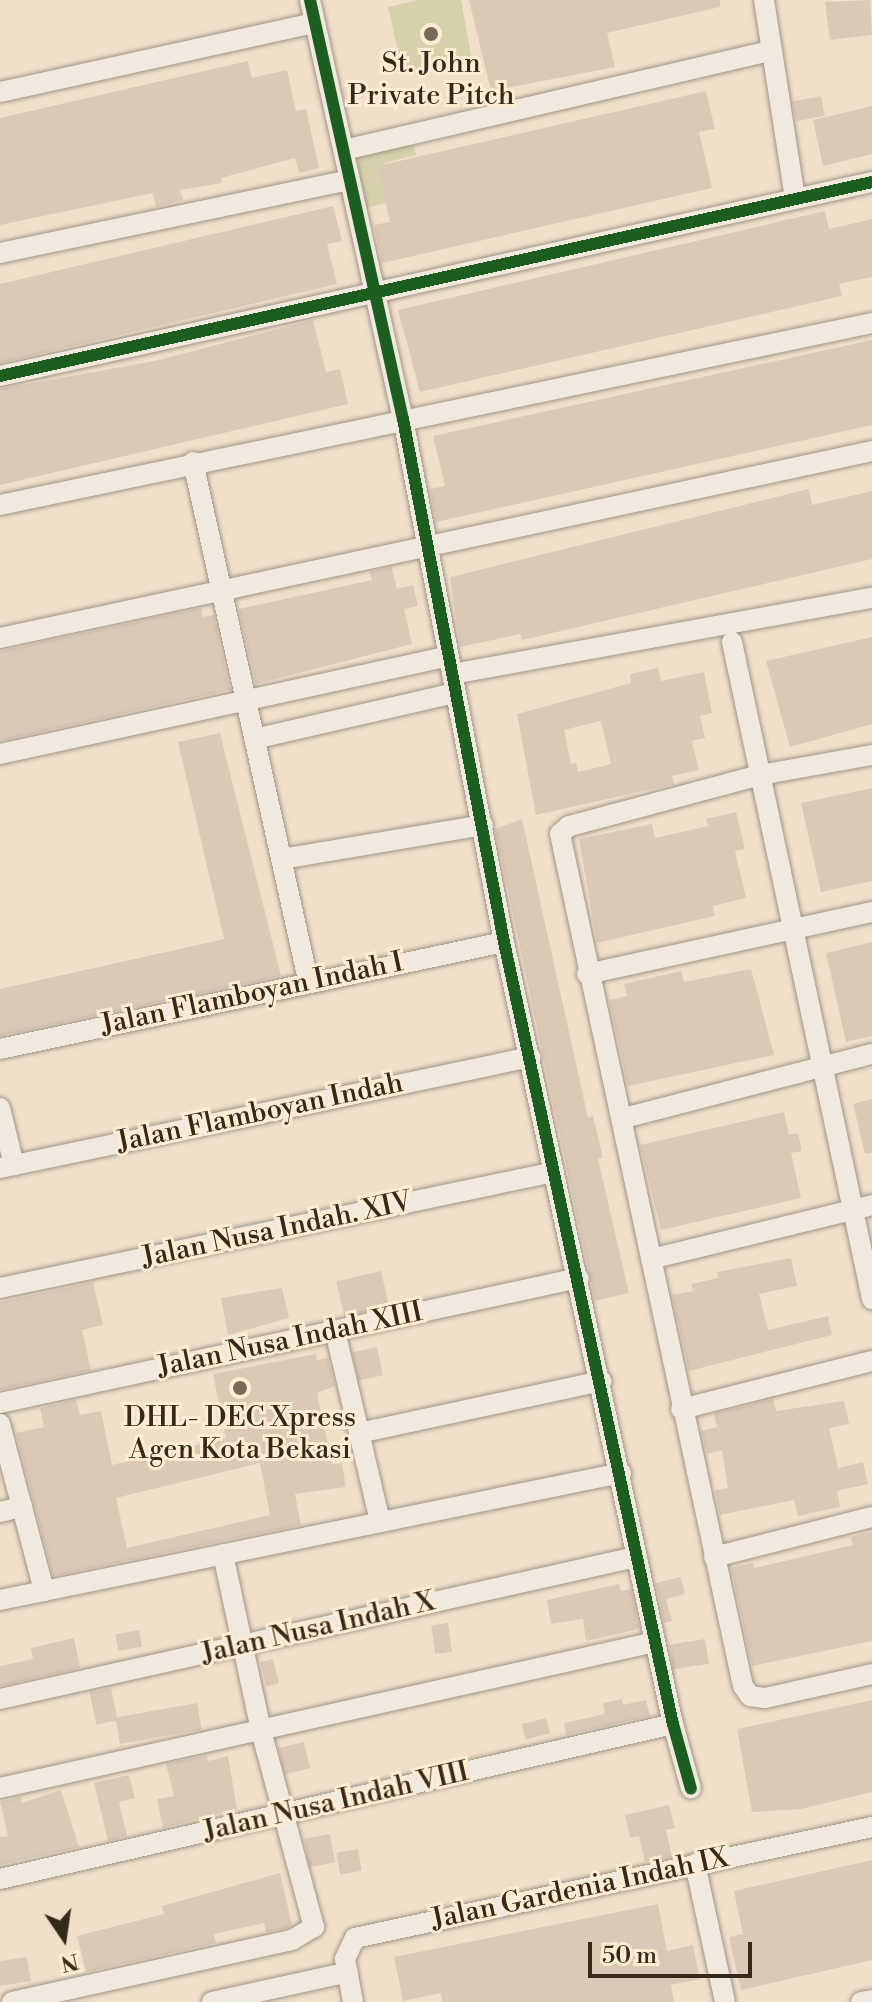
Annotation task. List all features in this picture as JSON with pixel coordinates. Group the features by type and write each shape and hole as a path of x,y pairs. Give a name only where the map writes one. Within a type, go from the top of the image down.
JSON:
{"street":[{"path":"310,0 403,419 483,825 524,1058 579,1278 636,1557 673,1724 691,1789"},
{"path":"764,0 769,51 795,198"},
{"path":"0,92 315,23"},
{"path":"344,150 769,51"},
{"path":"0,253 349,180"},
{"path":"0,376 872,182"},
{"path":"0,505 193,462 872,323"},
{"path":"0,638 872,451"},
{"path":"193,462 308,980"},
{"path":"0,754 244,701 452,674 872,598"},
{"path":"732,642 822,1064 862,1208 872,1299"},
{"path":"254,739 452,674"},
{"path":"872,755 760,775 569,826 560,834 587,974 624,1118 681,1409 746,1692 765,1698 872,1674"},
{"path":"282,859 483,825"},
{"path":"587,974 792,926 872,912"},
{"name":"Jalan Flamboyan Indah I","path":"0,1049 308,980 504,942"},
{"path":"624,1118 822,1064 872,1054"},
{"name":"Jalan Flamboyan Indah","path":"7,1166 524,1058"},
{"path":"0,1108 7,1166"},
{"name":"Jalan Nusa Indah. XIV","path":"0,1288 554,1172"},
{"path":"651,1259 862,1208"},
{"name":"Jalan Nusa Indah XIII","path":"0,1403 579,1278"},
{"path":"335,1331 380,1522"},
{"path":"681,1409 872,1361"},
{"path":"359,1433 601,1381"},
{"path":"0,1424 44,1591"},
{"path":"0,1600 621,1473"},
{"path":"0,1512 22,1507"},
{"path":"714,1557 872,1517"},
{"path":"12,2002 292,1940 311,1931 315,1917 261,1730 223,1554"},
{"name":"Jalan Nusa Indah X","path":"0,1699 636,1557"},
{"path":"0,1788 655,1642"},
{"name":"Jalan Nusa Indah VIII","path":"0,1879 673,1724"},
{"name":"Jalan Gardenia Indah IX","path":"353,2002 346,1949 364,1936 872,1827"},
{"path":"695,1864 725,2002"},
{"path":"212,2002 348,1972"},
{"path":"861,2002 872,2000"}],"shaded area":[{"name":"St. John Private Pitch","path":"419,0 461,0 472,60 403,73 388,7"},
{"path":"412,137 416,155 385,163 394,201 361,209 347,152"}],"building":[{"path":"469,0 720,0 720,7 607,33 615,67 491,91"},
{"path":"870,0 872,35 830,40 825,2"},
{"path":"248,61 252,78 287,70 296,111 306,109 319,168 299,173 295,158 221,178 222,183 180,190 183,200 156,207 153,193 0,225 0,118"},
{"path":"706,91 715,129 699,132 712,188 382,263 374,225 390,222 377,166"},
{"path":"821,96 825,116 796,121 793,102"},
{"path":"872,106 872,154 823,166 813,120"},
{"path":"333,206 342,241 327,244 337,284 0,363 0,284"},
{"path":"825,211 829,229 872,219 872,277 839,284 842,296 420,392 398,310"},
{"path":"313,320 326,372 340,369 348,404 0,485 0,389 154,361"},
{"path":"872,340 872,425 436,522 430,489 445,486 433,436"},
{"path":"809,489 812,505 872,491 872,559 522,640 520,634 460,647 450,577"},
{"path":"392,567 397,589 413,585 418,606 404,609 412,644 256,684 239,609 372,580 370,572"},
{"path":"201,608 203,617 214,615 230,690 0,741 0,651"},
{"path":"872,637 872,724 790,747 766,661"},
{"path":"658,668 661,681 704,672 712,713 700,716 705,738 692,741 699,770 672,776 674,784 536,815 517,714 631,683 630,674","holes":["601,721 611,764 578,772 576,763 571,764 564,730"]},
{"path":"220,733 281,976 0,1036 0,989 224,939 178,742"},
{"path":"872,788 872,881 821,892 801,803"},
{"path":"736,812 745,849 735,851 746,898 713,906 715,916 597,943 579,839 652,824 655,838 708,826 706,819"},
{"path":"522,819 588,1118 593,1116 603,1158 598,1159 629,1293 595,1301 495,829"},
{"path":"872,942 872,1036 846,1042 826,953"},
{"path":"751,969 774,1055 628,1086 609,1000 627,996 624,984 681,971 684,982"},
{"path":"872,1099 872,1153 865,1154 853,1104"},
{"path":"784,1112 789,1135 798,1133 802,1151 791,1153 801,1198 661,1230 640,1145"},
{"path":"791,1258 797,1286 759,1294 768,1330 828,1316 832,1335 689,1371 672,1295 693,1291 691,1284 718,1278 717,1272"},
{"path":"381,1271 389,1306 344,1316 336,1281"},
{"path":"93,1282 103,1325 82,1330 91,1370 0,1390 0,1302"},
{"path":"282,1288 289,1318 228,1335 221,1298"},
{"path":"377,1347 383,1375 359,1381 353,1352"},
{"path":"316,1354 317,1360 328,1358 335,1386 317,1393 332,1464 342,1463 346,1487 295,1494 301,1525 53,1576 16,1433 44,1427 40,1408 76,1400 80,1415 101,1411 112,1465 226,1438 213,1374","holes":["260,1463 270,1515 127,1548 116,1498"]},
{"path":"773,1399 776,1411 844,1401 849,1424 829,1428 838,1468 863,1462 868,1484 837,1491 840,1507 798,1516 794,1500 720,1515 715,1490 728,1488 722,1450 707,1454 701,1431 717,1427 714,1414"},
{"path":"872,1532 872,1641 752,1666 731,1568 753,1563 754,1568 853,1545 851,1537"},
{"path":"681,1577 685,1594 666,1599 672,1621 664,1623 656,1583"},
{"path":"619,1584 621,1591 631,1589 639,1629 586,1641 583,1619 551,1624 547,1600"},
{"path":"448,1623 452,1652 435,1654 431,1625"},
{"path":"139,1630 142,1647 118,1651 115,1634"},
{"path":"74,1638 80,1668 0,1686 0,1666 33,1659 31,1648"},
{"path":"705,1639 709,1664 673,1669 669,1645"},
{"path":"273,1659 279,1683 266,1686 260,1662"},
{"path":"111,1688 118,1720 96,1725 89,1693"},
{"path":"622,1699 623,1705 646,1700 650,1716 566,1735 564,1723 605,1714 603,1703"},
{"path":"872,1700 872,1792 801,1809 752,1812 737,1729"},
{"path":"197,1703 202,1730 120,1744 115,1717"},
{"path":"546,1718 550,1734 526,1740 522,1724"},
{"path":"304,1742 310,1768 285,1774 279,1748"},
{"path":"207,1755 208,1761 228,1756 237,1809 163,1828 157,1799 174,1796 166,1764"},
{"path":"129,1775 135,1798 119,1802 127,1836 108,1841 94,1783"},
{"path":"61,1790 79,1847 0,1865 0,1837 8,1836 0,1802 20,1797 22,1803"},
{"path":"669,1805 675,1828 666,1830 672,1857 645,1862 639,1836 630,1838 625,1815"},
{"path":"330,1834 335,1863 309,1867 304,1839"},
{"path":"358,1849 362,1871 340,1874 336,1853"},
{"path":"872,1860 872,1960 741,1990 729,1937 743,1934 734,1891"},
{"path":"280,1873 292,1925 287,1928 266,1932 264,1923 214,1934 216,1943 86,1972 77,1936 164,1914 162,1906"},
{"path":"658,1904 667,1951 693,1945 700,1979 671,1985 674,2002 442,2002 441,1993 403,2001 394,1957"},
{"path":"27,1957 31,1981 0,1986 0,1961"}],"cycle path":[{"path":"310,0 403,419 504,942 673,1724 691,1789"},
{"path":"0,376 872,182"}],"place":[{"name":"St. John Private Pitch","path":"431,34"},
{"name":"DHL- DEC Xpress Agen Kota Bekasi","path":"240,1388"}]}
